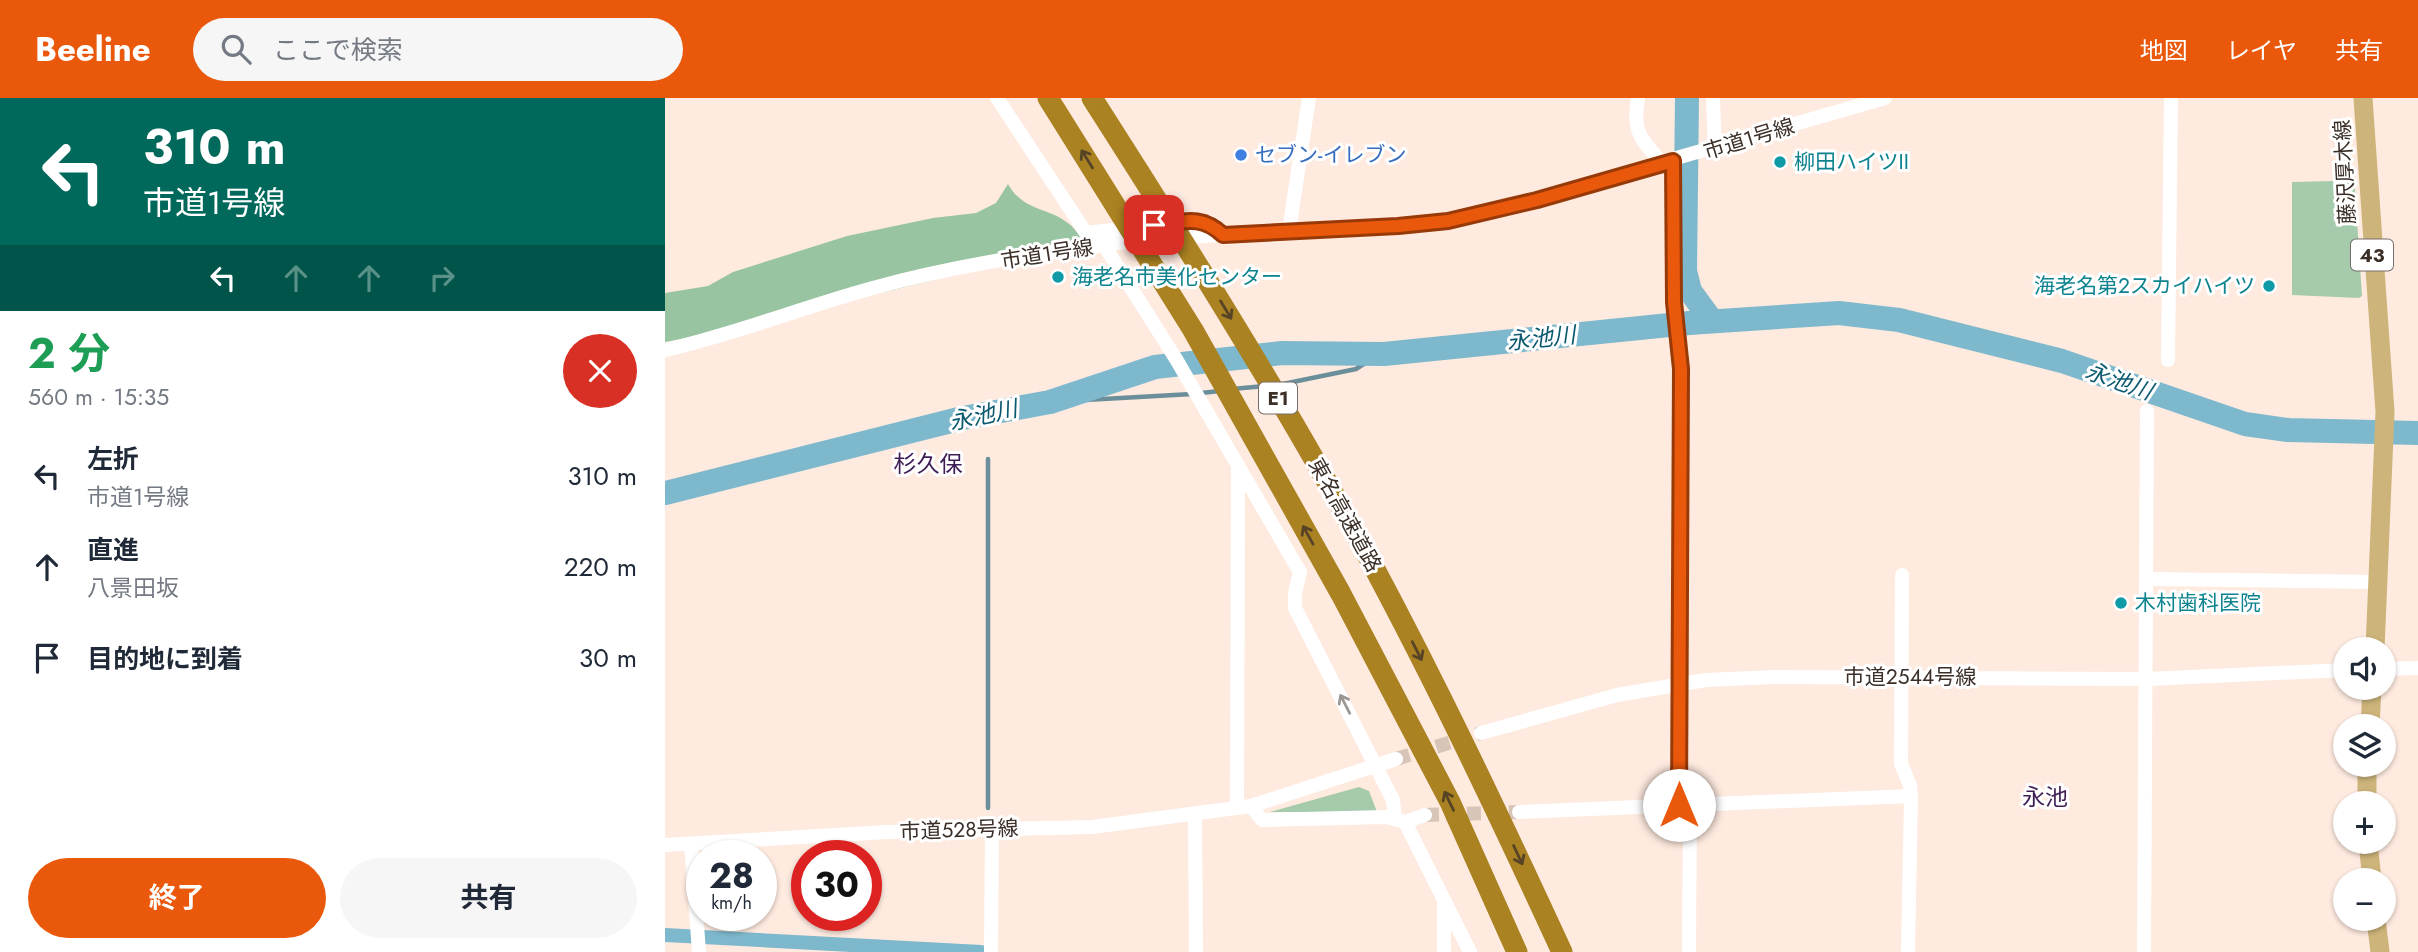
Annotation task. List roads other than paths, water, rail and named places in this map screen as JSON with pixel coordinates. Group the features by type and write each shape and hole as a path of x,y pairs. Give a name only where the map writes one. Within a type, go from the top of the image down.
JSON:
{"highway":[{"name":"東名高速道路","path":"1048,98 1193,330 1341,594 1450,802 1517,952"},
{"name":"東名高速道路","path":"1092,98 1164,210 1308,449 1386,590 1487,789 1562,952"}],"main road":[{"name":"藤沢厚木線","path":"2363,98 2385,412 2379,582"},
{"name":"43","path":"2376,637 2379,582"},
{"path":"2377,931 2379,952"}],"street":[{"path":"997,98 1086,233 1200,220 1211,223 1223,235"},
{"path":"1289,232 1309,98"},
{"path":"1638,98 1635,127 1641,141 1672,162 1675,340 1681,369 1679,683 1689,952"},
{"path":"1713,98 1715,149"},
{"name":"市道1号線","path":"665,350 916,277 1104,245 1223,235 1413,225 1468,217 1672,162 1885,98"},
{"path":"2168,360 2171,98"},
{"path":"1104,245 1176,359 1300,572 1294,593 1295,608 1393,800 1400,820 1444,898 1470,952"},
{"path":"2144,952 2147,411"},
{"path":"1238,466 1244,807"},
{"path":"1902,575 1901,764 1910,785 1911,796 1908,952"},
{"path":"2146,579 2379,582"},
{"path":"2396,669 2418,668"},
{"name":"市道2544号線","path":"1481,733 1580,704 1679,683 1749,678 2147,678 2333,670"},
{"path":"1244,807 1396,760"},
{"path":"1519,812 1911,796"},
{"path":"1244,807 1262,820 1400,820 1425,815"},
{"name":"市道528号線","path":"766,840 992,828 1092,827 1244,807"},
{"path":"1195,815 1196,952"},
{"path":"991,950 992,828"},
{"name":"市道528号線","path":"665,845 686,844"},
{"path":"1444,898 1444,952"}],"waterway":[{"path":"1687,98 1685,271 1690,291 1712,321"},
{"name":"永池川","path":"665,493 963,418 1050,402 1155,367 1282,353 1384,354 1689,323 1839,313 1899,320 2062,361 2245,424 2288,430 2418,433"},
{"path":"1278,385 1356,369 1379,354"},
{"path":"1232,389 1265,386"},
{"path":"1201,393 1220,391"},
{"path":"1050,402 1192,394"},
{"path":"988,459 988,808"},
{"path":"665,935 981,952"}],"tunnel":[{"path":"1396,759 1481,733"},
{"path":"1425,815 1519,812"}],"place":[{"name":"セブン-イレブン","path":"1241,155"},
{"name":"柳田ハイツII","path":"1780,162"},
{"name":"海老名市美化センター","path":"1058,277"},
{"name":"海老名第2スカイハイツ","path":"2269,286"},
{"name":"木村歯科医院","path":"2121,603"}],"district":[{"name":"杉久保","path":"928,464"},
{"name":"永池","path":"2045,797"}]}
